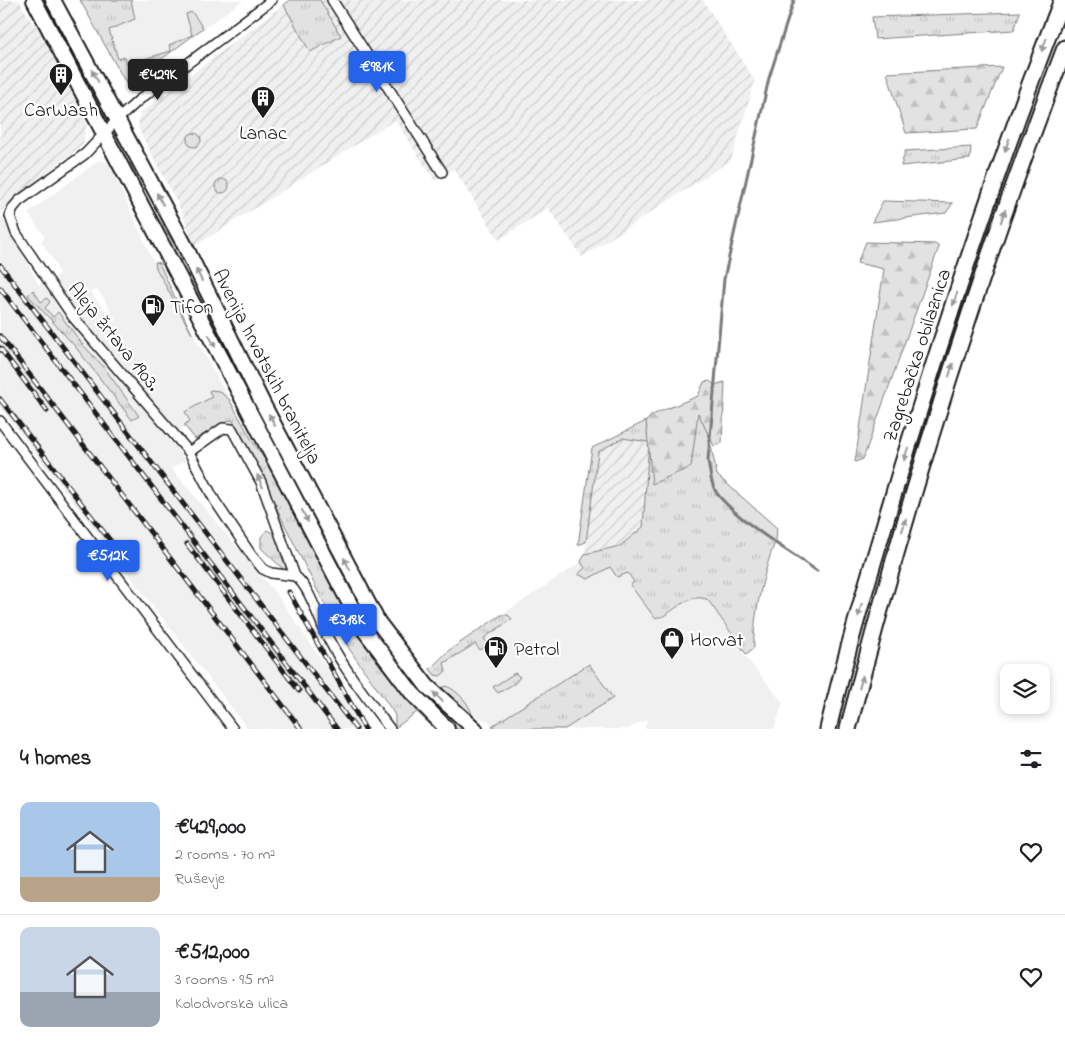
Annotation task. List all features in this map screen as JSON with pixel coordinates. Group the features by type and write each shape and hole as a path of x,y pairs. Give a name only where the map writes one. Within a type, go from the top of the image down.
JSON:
{"highway":[{"name":"Zagrebačka obilaznica","path":"828,729 870,572 931,371 1020,108 1062,0"},
{"name":"Zagrebačka obilaznica","path":"848,729 890,572 952,365 1022,159 1065,48"}],"main road":[{"name":"Avenija hrvatskih branitelja","path":"34,0 105,132 157,236 362,627 412,694 447,729"},
{"name":"Avenija hrvatskih branitelja","path":"53,0 118,119 378,622 427,686 475,729"}],"street":[{"name":"Aleja žrtava 1903.","path":"272,0 178,70 118,119 85,154 19,201 13,208 10,220 16,233 74,317 189,452 215,501 239,538 263,569 270,573 295,576"},
{"path":"332,0 442,172"},
{"path":"0,421 233,729"},
{"path":"189,452 223,428 232,428 260,482 295,576 304,586 329,640 363,693 390,729"}],"shaded area":[{"path":"0,0 19,0 32,23 39,28 87,122 83,144 0,212"},
{"path":"128,0 243,0 127,85 96,31 133,15"},
{"path":"290,0 703,0 755,81 731,160 582,257 548,208 499,240 454,169 435,181 395,120 195,246 181,210 138,128 140,113"},
{"path":"99,160 107,162 113,171 156,268 238,415 203,435 190,421 184,425 173,442 186,461 171,468 278,596 368,729 248,729 0,407 0,213 39,285 59,275 55,263 41,241 45,237 28,213","holes":["97,289 120,328 90,292"]},
{"path":"622,438 649,441 643,527 620,546 585,554 598,452"},
{"path":"620,554 691,598 701,596 708,600 745,656 783,703 774,729 645,729 647,719 627,729 565,729 613,698 588,664 492,726 489,721 470,715 447,694 428,669 476,632 581,562"}],"green space":[{"path":"80,0 131,0 135,19 109,30 118,59 125,57 127,64 171,51 169,45 192,35 186,14 192,12 203,28 127,85"},
{"path":"290,0 320,0 341,36 310,52 284,5"},
{"path":"1020,12 1014,30 875,39 872,17"},
{"path":"1002,67 977,129 906,133 887,73"},
{"path":"191,133 197,133 201,140 197,147 191,147 187,143 187,137"},
{"path":"971,147 970,159 901,166 905,151"},
{"path":"130,163 151,206 188,267 235,364 360,606 407,673 465,729 456,729 418,692 374,636 127,164"},
{"path":"219,179 225,179 229,186 225,193 219,193 215,189 215,183"},
{"path":"883,201 953,203 946,213 872,222"},
{"path":"866,242 935,244 939,247 863,459 855,462 884,269 857,263"},
{"path":"155,262 159,263 192,334 156,268"},
{"path":"33,290 41,302 47,298 50,302 45,308 53,317 58,312 83,345 103,366 139,416 132,420 74,345 28,295"},
{"path":"710,381 714,385 725,382 722,443 714,446 698,413 691,467 652,484 646,421 652,415 698,396 704,382"},
{"path":"209,391 219,391 229,399 253,442 271,468 320,563 370,650 407,698 438,729 435,729 417,712 395,728 393,712 350,650 334,622 233,421 230,420 195,439 184,425 190,421 185,412 212,397"},
{"path":"698,412 709,436 717,475 777,528 776,540 757,609 754,648 746,654 708,600 702,598 691,599 664,616 655,618 630,585 634,582 628,573 617,577 610,567 588,579 578,574 585,568 581,562 585,554 620,546 643,527 649,442 622,438 598,452 586,542 578,545 592,448 646,421 649,441"},
{"path":"267,530 277,535 288,567 284,570 261,548 261,537"},
{"path":"501,615 508,615 512,619 484,638 488,645 480,650 475,644 444,663 446,671 440,676 435,675 430,669 448,651"},
{"path":"589,664 613,698 565,729 497,729 492,726"},
{"path":"515,673 520,677 515,683 498,693 493,687"},
{"path":"446,686 462,698 469,706 472,715 441,688"}],"waterway":[{"path":"794,0 769,78 724,279 708,460 714,488 729,507 753,527 817,571"}],"railway":[{"path":"0,265 356,729"},
{"path":"0,288 337,729"},
{"path":"0,336 301,729"},
{"path":"0,348 47,411"},
{"path":"0,399 127,562"},
{"path":"187,544 299,691"},
{"path":"289,592 365,729"}],"place":[{"name":"CarWash","path":"61,96"},
{"name":"Lanac","path":"263,119"},
{"name":"Tifon","path":"153,327"},
{"name":"Horvat","path":"672,660"},
{"name":"Petrol","path":"496,669"}]}
